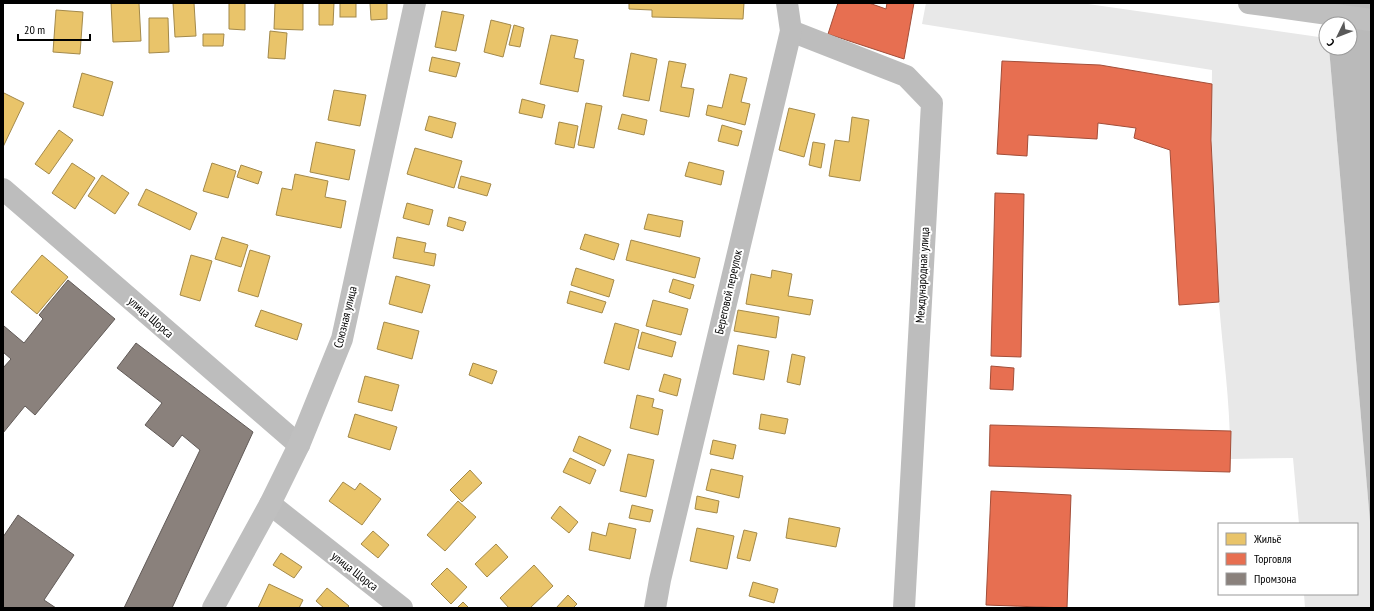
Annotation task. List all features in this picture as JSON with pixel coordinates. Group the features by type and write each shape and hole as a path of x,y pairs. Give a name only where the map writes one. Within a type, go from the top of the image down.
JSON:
{"street":[{"name":"Союзная улица","path":"213,608 270,504 299,445 342,339 415,3"},
{"name":"Береговой переулок","path":"655,608 660,580 791,31 787,3"},
{"path":"1249,3 1371,20"},
{"name":"Международная улица","path":"791,31 906,76 932,104 904,608"},
{"name":"улица Щорса","path":"3,189 299,445"},
{"name":"улица Щорса","path":"270,504 402,608"}],"shaded area":[{"path":"926,3 1081,3 1318,37 1318,56 1330,56 1371,533 1371,608 1305,608 1304,595 1358,595 1358,523 1299,523 1293,458 1230,459 1228,400 1219,303 1214,216 1212,70 922,24"},
{"path":"1323,3 1371,3 1371,533 1330,56 1358,56 1358,16 1340,16"}],"building: Жильё":[{"path":"111,3 139,3 141,41 113,42"},
{"path":"173,3 194,3 196,36 175,37"},
{"path":"229,3 245,3 245,30 229,29"},
{"path":"275,3 303,3 303,30 274,29"},
{"path":"319,3 334,3 333,25 319,25"},
{"path":"340,3 356,3 356,17 340,17"},
{"path":"370,3 387,3 387,19 371,20"},
{"path":"629,3 744,3 743,19 652,17 652,10 629,9"},
{"path":"56,10 83,12 80,54 53,52"},
{"path":"442,11 464,15 456,51 435,47"},
{"path":"149,18 168,18 169,52 149,53"},
{"path":"491,20 511,25 503,57 484,52"},
{"path":"514,25 524,28 520,47 509,45"},
{"path":"270,31 287,33 285,59 268,58"},
{"path":"203,34 224,34 223,46 203,46"},
{"path":"551,35 578,40 574,58 584,60 578,92 540,84"},
{"path":"631,53 657,59 649,101 623,96"},
{"path":"432,57 460,63 456,77 429,71"},
{"path":"669,61 686,64 681,87 694,89 689,117 660,111"},
{"path":"82,73 113,82 103,116 73,107"},
{"path":"730,74 747,78 741,102 750,104 745,125 706,115 708,105 722,108"},
{"path":"334,90 366,95 360,126 328,120"},
{"path":"4,93 24,103 3,147 3,95"},
{"path":"522,99 545,105 542,118 519,113"},
{"path":"586,103 602,106 594,148 578,145"},
{"path":"789,108 815,114 804,157 779,150"},
{"path":"622,114 647,120 644,135 618,129"},
{"path":"429,116 456,123 452,138 425,130"},
{"path":"852,117 869,120 860,181 829,176 835,140 849,142"},
{"path":"559,122 578,126 574,148 555,144"},
{"path":"722,125 742,131 738,146 718,141"},
{"path":"59,130 73,140 49,174 35,164"},
{"path":"316,142 355,150 349,180 310,172"},
{"path":"813,142 825,144 821,168 809,165"},
{"path":"415,148 462,161 454,188 407,174"},
{"path":"689,162 724,171 721,185 685,176"},
{"path":"72,163 95,178 75,209 52,193"},
{"path":"212,163 236,171 228,198 203,191"},
{"path":"241,165 262,172 258,184 237,177"},
{"path":"295,174 328,181 325,197 346,201 341,228 276,215 282,188 292,190"},
{"path":"102,175 129,193 115,214 88,196"},
{"path":"461,176 491,184 487,196 458,188"},
{"path":"146,189 197,213 190,230 138,205"},
{"path":"407,203 433,210 429,225 403,218"},
{"path":"648,214 683,221 680,237 644,229"},
{"path":"449,217 466,222 463,231 447,226"},
{"path":"585,234 619,244 614,260 580,249"},
{"path":"222,237 248,245 241,267 215,259"},
{"path":"397,237 426,243 424,252 436,254 434,266 393,258"},
{"path":"631,240 700,258 695,278 626,260"},
{"path":"250,250 270,256 258,297 238,291"},
{"path":"42,255 68,277 37,314 11,292"},
{"path":"191,255 212,261 200,301 180,295"},
{"path":"576,268 614,280 609,297 571,285"},
{"path":"772,270 792,274 788,296 813,300 810,315 746,304 751,274 771,278"},
{"path":"396,276 430,285 422,313 389,304"},
{"path":"673,279 694,285 690,299 669,292"},
{"path":"570,291 606,302 602,313 567,303"},
{"path":"653,300 688,309 681,335 646,326"},
{"path":"261,310 302,324 297,340 255,326"},
{"path":"738,310 779,317 776,338 734,331"},
{"path":"384,322 419,331 412,359 377,349"},
{"path":"615,323 639,330 629,370 604,363"},
{"path":"642,332 676,342 672,357 638,348"},
{"path":"738,345 769,351 764,380 733,374"},
{"path":"792,354 805,357 800,385 787,382"},
{"path":"473,363 497,371 492,384 469,375"},
{"path":"664,374 681,379 677,396 659,391"},
{"path":"365,376 399,385 392,411 358,402"},
{"path":"637,395 654,399 652,407 663,410 658,435 630,428"},
{"path":"355,414 397,427 390,450 348,437"},
{"path":"761,414 788,419 785,434 759,429"},
{"path":"579,436 611,450 604,466 573,451"},
{"path":"713,440 736,445 733,459 710,454"},
{"path":"628,454 654,460 646,497 620,491"},
{"path":"570,458 596,470 590,484 563,472"},
{"path":"711,469 743,476 739,498 706,490"},
{"path":"470,470 482,483 462,502 450,490"},
{"path":"343,482 355,490 360,483 381,499 362,525 329,501"},
{"path":"697,496 719,501 717,513 695,509"},
{"path":"458,501 476,517 445,551 427,535"},
{"path":"632,505 653,510 650,522 629,518"},
{"path":"560,506 578,522 569,533 551,518"},
{"path":"789,518 840,528 836,547 786,538"},
{"path":"609,523 636,529 630,559 589,550 592,532 606,536"},
{"path":"697,528 734,536 727,569 690,561"},
{"path":"744,530 757,533 750,561 737,558"},
{"path":"373,531 389,545 378,558 361,544"},
{"path":"496,544 508,557 487,577 475,564"},
{"path":"281,553 302,567 294,578 273,565"},
{"path":"534,565 553,586 530,608 509,608 500,598"},
{"path":"447,568 467,587 451,604 431,584"},
{"path":"753,582 778,589 774,603 749,596"},
{"path":"269,584 303,600 299,608 258,608"},
{"path":"327,588 349,606 347,608 324,608 316,601"},
{"path":"568,595 577,604 573,608 556,608"},
{"path":"463,602 469,608 457,608"}],"building: Торговля":[{"path":"838,3 869,3 886,9 887,3 914,3 904,59 828,34"},
{"path":"1002,61 1100,65 1212,84 1211,140 1219,302 1179,305 1170,150 1134,138 1136,128 1098,123 1097,139 1028,135 1027,156 997,154"},
{"path":"995,193 1024,194 1021,357 991,356"},
{"path":"991,366 1014,368 1013,390 990,389"},
{"path":"990,425 1231,431 1230,472 989,466"},
{"path":"991,491 1071,495 1067,608 986,605"}],"building: Промзона":[{"path":"68,280 115,319 35,415 25,406 3,433 3,368 11,359 3,352 3,327 4,326 24,343 43,319 39,315"},
{"path":"136,343 253,432 172,608 124,608 200,450 182,435 173,447 145,425 162,403 117,368"},
{"path":"18,515 74,555 44,600 56,608 3,608 3,537"}]}
